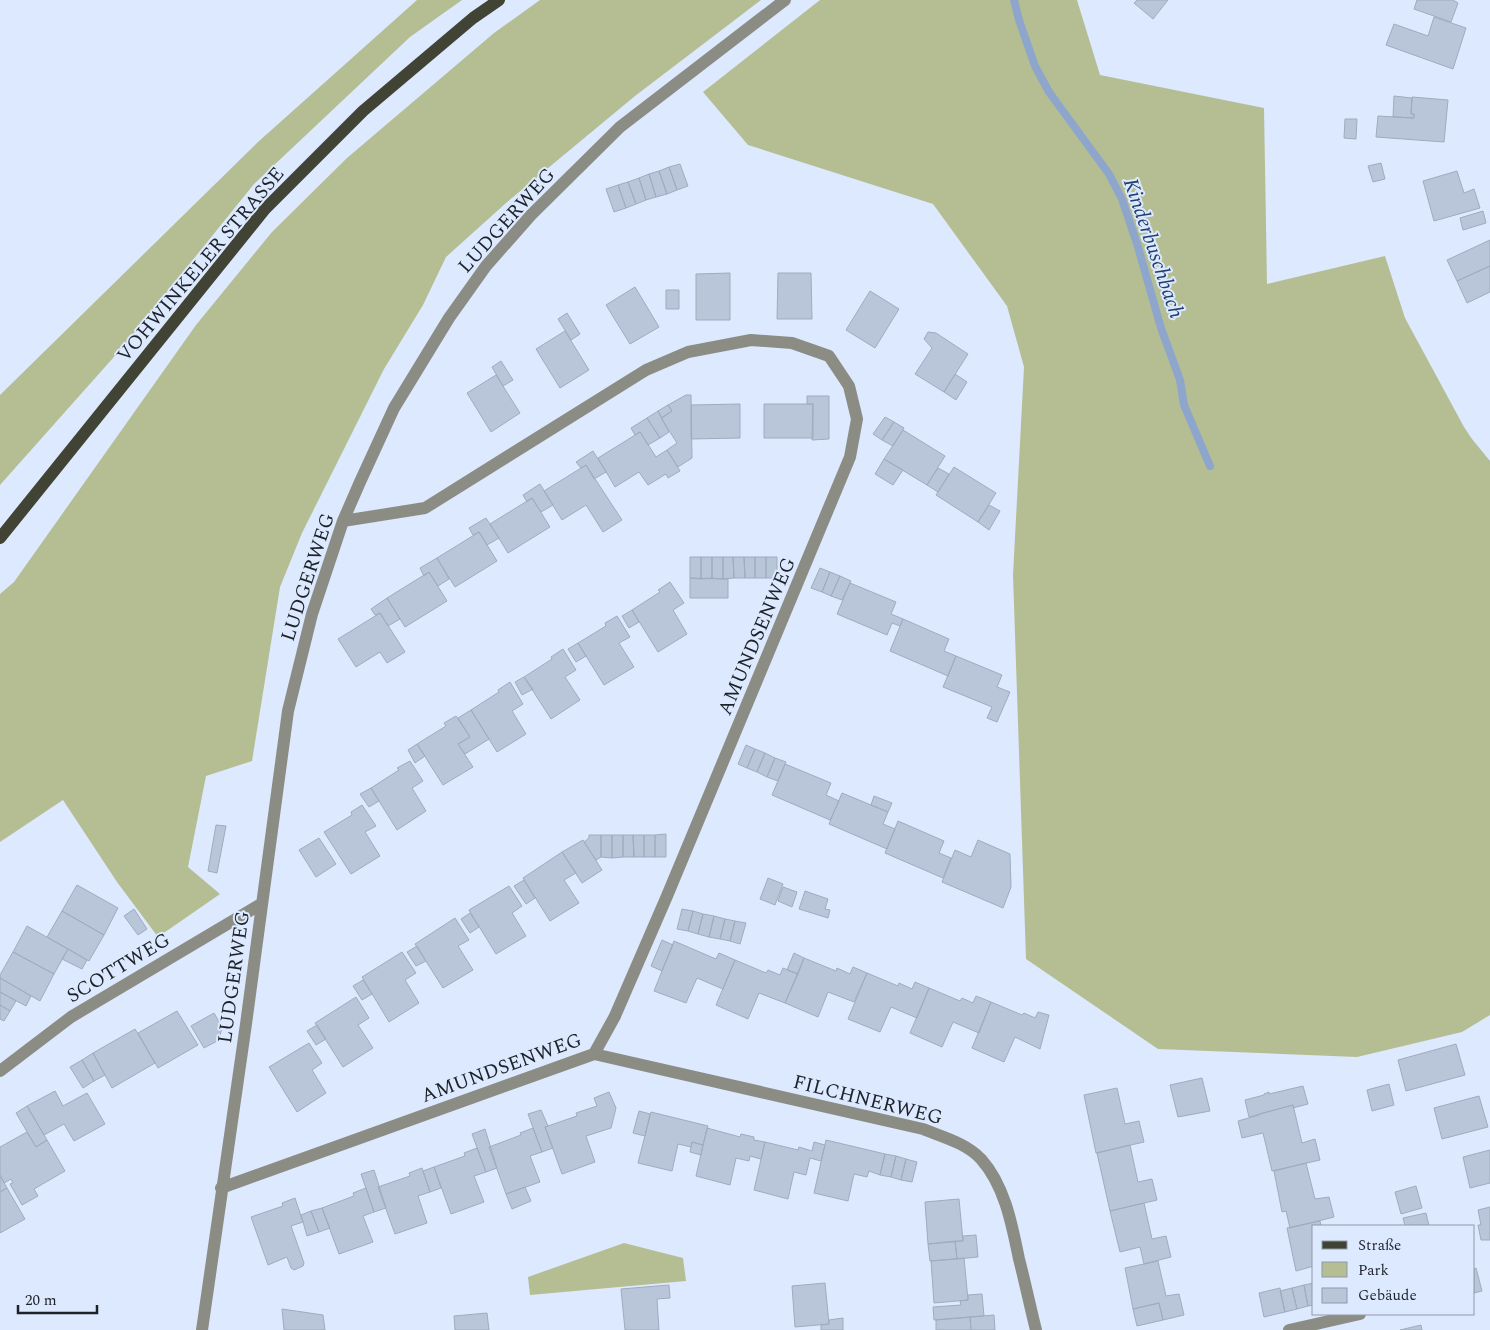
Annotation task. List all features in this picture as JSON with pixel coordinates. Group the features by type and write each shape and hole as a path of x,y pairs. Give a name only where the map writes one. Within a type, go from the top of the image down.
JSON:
{"main road":[{"name":"VOHWINKELER STRASSE","path":"0,538 264,209 363,111 473,18 499,0"}],"street":[{"name":"LUDGERWEG","path":"202,1330 288,711 312,614 343,521 360,482 394,408 448,318 486,266 531,215 620,126 785,0"},
{"name":"AMUNDSENWEG","path":"222,1188 594,1054 615,1016 660,913 850,457 857,419 849,386 829,356 792,342 751,340 688,352 646,370 424,508 343,521"},
{"name":"SCOTTWEG","path":"0,1071 70,1017 261,904"},
{"name":"FILCHNERWEG","path":"594,1054 923,1129 959,1143 980,1158 990,1171 1010,1216 1036,1330"},
{"path":"1289,1330 1356,1315"}],"green space":[{"path":"417,0 462,0 410,37 254,184 121,349 0,485 0,395 258,142"},
{"path":"540,0 761,0 635,96 506,203 446,257 423,305 384,369 302,533 280,587 252,761 206,776 188,867 220,894 158,937 117,882 63,800 0,842 0,594 14,582 196,325 272,232 347,158 494,33"},
{"path":"820,0 1077,0 1100,75 1264,108 1267,284 1385,256 1405,318 1464,427 1490,461 1490,1015 1462,1032 1357,1057 1158,1049 1026,959 1013,575 1024,367 1007,306 933,204 748,145 703,92"},
{"path":"624,1243 683,1258 686,1281 530,1295 528,1277"}],"building":[{"path":"1137,0 1168,0 1153,19 1134,3"},
{"path":"1417,0 1453,0 1458,3 1451,22 1414,9"},
{"path":"1434,17 1466,28 1453,69 1386,45 1394,24 1428,36"},
{"path":"1394,96 1412,98 1411,114 1414,114 1414,118 1393,117"},
{"path":"1412,97 1448,100 1444,142 1376,137 1378,116 1414,118 1414,114 1411,114"},
{"path":"1345,119 1357,119 1356,139 1344,138"},
{"path":"1381,163 1385,179 1373,182 1368,166"},
{"path":"680,164 688,186 677,190 669,167"},
{"path":"669,167 677,190 667,194 659,171"},
{"path":"659,171 667,194 656,197 649,174"},
{"path":"1457,171 1464,193 1474,189 1480,208 1434,221 1423,181"},
{"path":"649,174 656,197 646,200 639,178"},
{"path":"639,178 646,200 636,204 628,182"},
{"path":"628,182 636,204 626,208 618,185"},
{"path":"618,185 626,208 614,212 606,189"},
{"path":"1483,211 1486,223 1463,230 1460,218"},
{"path":"1490,240 1490,266 1457,281 1447,260"},
{"path":"1490,266 1490,292 1467,303 1457,281"},
{"path":"730,273 730,320 696,320 696,274"},
{"path":"778,273 811,273 812,319 777,319"},
{"path":"635,287 659,327 630,344 606,305"},
{"path":"666,290 679,290 679,309 666,309"},
{"path":"870,291 899,309 875,348 846,330"},
{"path":"567,313 580,334 571,340 558,319"},
{"path":"565,331 589,370 560,388 536,349"},
{"path":"928,332 936,333 968,354 944,392 915,374 932,348 924,339"},
{"path":"501,361 513,380 503,386 492,367"},
{"path":"955,374 967,382 956,400 944,392"},
{"path":"496,375 520,413 491,432 467,393"},
{"path":"686,395 691,395 692,458 678,467 667,450 677,443 661,418 672,411 668,405"},
{"path":"807,396 829,396 829,439 812,440 813,404 807,404"},
{"path":"740,404 740,438 691,439 691,405"},
{"path":"764,404 813,404 813,438 764,438"},
{"path":"668,405 672,411 662,418 658,411"},
{"path":"658,411 669,432 660,438 647,418"},
{"path":"885,417 894,422 882,440 873,434"},
{"path":"647,418 660,438 648,445 640,432 635,435 631,428"},
{"path":"894,422 904,428 893,446 882,440"},
{"path":"903,430 945,456 927,485 884,459"},
{"path":"640,432 656,457 667,450 680,471 668,478 666,474 648,485 639,472 615,487 598,458"},
{"path":"593,451 606,472 594,479 586,465 581,468 576,462"},
{"path":"884,459 903,470 893,485 875,474"},
{"path":"586,465 622,520 603,532 586,505 562,520 544,491"},
{"path":"954,467 996,493 978,522 936,495"},
{"path":"938,468 949,474 938,492 927,485"},
{"path":"540,484 553,505 541,512 532,498 527,502 523,495"},
{"path":"532,498 550,527 508,553 490,524"},
{"path":"989,505 1000,511 989,530 978,522"},
{"path":"486,518 499,538 487,545 479,532 473,535 469,528"},
{"path":"479,532 497,561 455,587 437,558"},
{"path":"690,557 701,557 701,579 690,578"},
{"path":"701,557 712,557 712,578 701,579"},
{"path":"712,557 723,557 723,579 712,578"},
{"path":"723,557 733,557 734,578 723,579"},
{"path":"733,557 744,557 745,578 734,578"},
{"path":"744,557 755,557 755,578 745,578"},
{"path":"755,557 766,557 766,578 755,578"},
{"path":"766,557 777,557 777,578 766,578"},
{"path":"437,558 449,579 438,586 429,572 424,576 420,568"},
{"path":"820,568 830,572 822,592 811,588"},
{"path":"429,572 447,601 405,627 387,598"},
{"path":"830,572 840,576 831,596 822,592"},
{"path":"840,576 851,581 842,600 831,596"},
{"path":"690,578 728,579 728,598 690,598"},
{"path":"670,582 684,603 673,610 687,634 658,652 632,610 660,592 658,590"},
{"path":"850,583 896,602 891,614 903,619 900,626 892,623 887,635 837,614"},
{"path":"387,598 400,619 388,626 380,613 375,615 371,609"},
{"path":"632,610 639,622 629,628 622,616"},
{"path":"380,613 405,652 387,663 380,652 356,667 338,639"},
{"path":"617,616 630,637 619,643 634,667 604,685 578,643 606,626 605,623"},
{"path":"903,619 949,639 944,651 956,656 948,676 890,651"},
{"path":"578,643 586,656 576,662 568,649"},
{"path":"563,649 576,670 565,677 580,700 551,719 524,677 552,659 551,657"},
{"path":"956,656 1002,675 997,687 1010,692 997,722 987,718 992,707 943,687"},
{"path":"524,677 533,689 522,695 515,682"},
{"path":"510,682 523,704 512,711 526,734 497,752 471,710 499,692 498,690"},
{"path":"471,710 489,739 465,754 458,744 470,737 458,718"},
{"path":"456,716 470,737 458,744 473,767 443,785 417,744 446,726 444,723"},
{"path":"417,744 425,756 415,763 408,750"},
{"path":"746,745 755,749 747,768 738,764"},
{"path":"755,749 765,753 757,772 747,768"},
{"path":"765,753 775,758 767,777 757,772"},
{"path":"775,758 786,762 778,781 767,777"},
{"path":"410,761 423,781 412,788 426,811 397,830 371,788 399,770 397,768"},
{"path":"785,764 831,783 826,795 839,801 830,820 772,795"},
{"path":"371,788 379,801 369,807 360,794"},
{"path":"842,793 888,812 883,824 895,829 887,849 829,824"},
{"path":"874,796 892,803 888,812 871,805"},
{"path":"362,805 376,826 365,832 380,856 351,874 324,832 352,815 351,812"},
{"path":"898,821 944,841 939,853 951,858 943,878 885,853"},
{"path":"216,825 226,826 217,873 208,871"},
{"path":"666,834 666,857 655,857 655,835"},
{"path":"589,835 601,835 601,857 596,860 584,842 589,838"},
{"path":"601,835 612,835 612,858 601,857"},
{"path":"612,835 623,835 623,857 612,858"},
{"path":"623,835 633,835 634,857 623,857"},
{"path":"633,835 644,835 644,857 634,857"},
{"path":"644,835 655,835 655,857 644,857"},
{"path":"319,838 336,864 316,877 299,850"},
{"path":"583,840 602,870 582,883 562,852"},
{"path":"978,840 1010,854 1011,887 1003,908 942,882 955,850 971,857"},
{"path":"562,852 576,873 564,880 579,903 550,921 523,878"},
{"path":"768,878 783,884 775,905 760,899"},
{"path":"524,880 535,898 526,904 514,886"},
{"path":"77,885 118,908 104,935 62,911"},
{"path":"509,886 522,906 512,913 526,936 496,954 469,910"},
{"path":"783,887 797,892 792,907 778,901"},
{"path":"805,891 828,899 825,909 830,910 828,918 799,909"},
{"path":"134,909 147,929 138,935 124,916"},
{"path":"682,909 693,911 688,931 677,929"},
{"path":"62,911 104,935 89,961 47,937"},
{"path":"693,911 703,914 698,934 688,931"},
{"path":"470,913 479,927 470,933 461,919"},
{"path":"703,914 714,916 709,937 698,934"},
{"path":"714,916 725,919 720,939 709,937"},
{"path":"455,918 469,940 458,946 473,970 443,988 415,944"},
{"path":"725,919 735,921 730,941 720,939"},
{"path":"735,921 746,923 740,944 730,941"},
{"path":"27,926 68,949 54,974 13,952"},
{"path":"662,940 673,945 662,971 651,966"},
{"path":"674,941 716,959 719,953 735,960 723,989 697,978 686,1003 654,991"},
{"path":"417,946 426,961 416,966 407,952"},
{"path":"68,949 87,960 82,969 62,959"},
{"path":"13,952 54,974 40,1001 0,978"},
{"path":"402,952 416,973 405,980 419,1003 389,1022 362,977"},
{"path":"794,953 804,958 798,974 787,970"},
{"path":"804,958 836,971 837,968 850,974 853,967 867,973 854,1002 828,992 818,1017 785,1003"},
{"path":"735,960 766,973 768,970 780,975 783,968 798,974 785,1003 759,993 748,1019 716,1005"},
{"path":"867,973 898,986 899,983 912,989 915,982 929,988 917,1018 891,1007 880,1032 848,1019"},
{"path":"0,978 31,996 26,1006 0,992"},
{"path":"363,980 372,994 362,1000 353,986"},
{"path":"929,988 960,1001 962,998 973,1003 976,996 991,1002 979,1033 953,1022 942,1047 910,1033"},
{"path":"0,992 16,1001 10,1011 0,1005"},
{"path":"356,997 369,1018 358,1025 373,1048 343,1067 315,1023"},
{"path":"991,1002 1022,1015 1024,1013 1035,1018 1038,1012 1049,1015 1040,1049 1015,1037 1004,1062 972,1048"},
{"path":"0,1005 10,1011 4,1021 0,1019"},
{"path":"177,1011 198,1045 158,1068 138,1033"},
{"path":"214,1013 222,1027 219,1040 204,1048 191,1026"},
{"path":"317,1025 326,1039 316,1045 307,1031"},
{"path":"135,1029 155,1063 112,1088 93,1053"},
{"path":"309,1043 322,1063 312,1070 326,1093 297,1112 269,1067"},
{"path":"1456,1044 1465,1075 1406,1091 1398,1060"},
{"path":"93,1053 105,1075 94,1081 82,1060"},
{"path":"82,1060 94,1081 83,1088 70,1067"},
{"path":"1202,1078 1210,1111 1178,1117 1170,1085"},
{"path":"1389,1084 1394,1105 1372,1111 1367,1090"},
{"path":"1303,1086 1308,1104 1293,1108 1293,1105 1249,1117 1245,1100 1269,1092 1269,1094"},
{"path":"1117,1088 1125,1124 1139,1121 1144,1142 1096,1153 1084,1095"},
{"path":"55,1091 63,1106 87,1093 105,1124 74,1141 64,1124 44,1135 27,1106"},
{"path":"609,1092 616,1108 611,1128 586,1136 595,1162 562,1174 545,1127 577,1116 576,1113 597,1106 594,1098"},
{"path":"1479,1096 1488,1127 1442,1139 1434,1108"},
{"path":"1293,1105 1302,1143 1315,1139 1320,1160 1272,1171 1263,1133 1242,1138 1238,1121"},
{"path":"27,1106 47,1140 36,1147 16,1113"},
{"path":"541,1110 548,1126 545,1127 553,1148 542,1152 528,1114"},
{"path":"639,1111 650,1114 645,1136 633,1133"},
{"path":"651,1112 708,1126 703,1145 692,1142 691,1147 678,1144 672,1171 638,1163"},
{"path":"533,1128 542,1152 530,1156 540,1182 506,1194 489,1147 521,1135 520,1133"},
{"path":"707,1128 740,1137 741,1134 754,1137 754,1140 765,1142 761,1159 750,1156 749,1161 736,1158 730,1185 696,1176"},
{"path":"485,1129 497,1168 486,1172 472,1134"},
{"path":"27,1132 36,1147 47,1140 65,1171 34,1189 38,1196 22,1205 10,1184 13,1183 11,1179 4,1183 0,1175 0,1147"},
{"path":"826,1140 885,1154 880,1175 869,1171 867,1177 854,1174 848,1201 814,1193"},
{"path":"692,1142 703,1145 701,1155 690,1152"},
{"path":"765,1142 798,1150 799,1147 812,1151 814,1142 825,1145 821,1161 810,1158 806,1175 794,1172 788,1199 754,1190"},
{"path":"1130,1145 1138,1182 1152,1179 1157,1200 1110,1211 1097,1153"},
{"path":"477,1148 486,1172 474,1176 484,1202 451,1214 434,1167 465,1156 464,1153"},
{"path":"1490,1150 1490,1183 1470,1188 1463,1157"},
{"path":"885,1154 896,1156 891,1177 880,1175"},
{"path":"896,1156 906,1159 901,1180 891,1177"},
{"path":"906,1159 917,1162 912,1182 901,1180"},
{"path":"1306,1163 1315,1199 1329,1197 1334,1217 1290,1228 1286,1211 1282,1212 1274,1171"},
{"path":"434,1167 441,1188 430,1192 423,1171"},
{"path":"422,1168 430,1192 418,1196 427,1223 395,1234 378,1187 410,1176 409,1173"},
{"path":"374,1170 386,1208 374,1212 361,1174"},
{"path":"0,1175 7,1188 0,1192"},
{"path":"1416,1186 1422,1208 1401,1214 1395,1192"},
{"path":"525,1187 531,1201 512,1209 506,1194"},
{"path":"7,1188 25,1219 0,1233 0,1192"},
{"path":"366,1188 374,1212 363,1216 373,1242 339,1254 322,1208 354,1196 353,1193"},
{"path":"295,1198 303,1222 291,1226 304,1263 303,1266 294,1270 291,1268 287,1257 268,1265 251,1217 283,1206 282,1203"},
{"path":"959,1199 963,1241 928,1244 925,1202"},
{"path":"1144,1203 1152,1239 1166,1236 1171,1257 1144,1264 1140,1247 1120,1252 1110,1211"},
{"path":"1490,1207 1490,1240 1481,1240 1478,1210"},
{"path":"322,1208 330,1228 319,1232 311,1211"},
{"path":"311,1211 319,1232 307,1236 301,1215"},
{"path":"1426,1213 1429,1225 1405,1225 1403,1218"},
{"path":"1320,1221 1321,1225 1312,1225 1312,1267 1296,1271 1287,1228"},
{"path":"976,1235 978,1257 957,1259 955,1241 963,1241 963,1236"},
{"path":"955,1241 957,1259 930,1261 928,1244"},
{"path":"964,1258 968,1300 934,1303 931,1261"},
{"path":"1158,1261 1166,1296 1179,1294 1184,1315 1163,1320 1159,1303 1133,1309 1125,1268"},
{"path":"1475,1268 1482,1291 1475,1293"},
{"path":"825,1283 829,1324 795,1327 792,1286"},
{"path":"1312,1283 1312,1305 1308,1306 1304,1285"},
{"path":"669,1285 670,1298 657,1299 659,1330 625,1330 621,1289"},
{"path":"1304,1285 1308,1306 1297,1309 1292,1288"},
{"path":"1280,1288 1285,1312 1264,1317 1259,1293"},
{"path":"1292,1288 1297,1309 1285,1312 1280,1291"},
{"path":"982,1294 984,1316 934,1320 933,1307 961,1305 960,1301 968,1300 968,1295"},
{"path":"1159,1303 1163,1320 1137,1326 1133,1309"},
{"path":"282,1309 323,1315 325,1330 284,1330"},
{"path":"487,1313 489,1330 455,1330 454,1316"},
{"path":"994,1315 995,1330 971,1330 970,1317"},
{"path":"970,1317 971,1330 936,1330 936,1320"},
{"path":"843,1318 843,1330 821,1330 821,1325 829,1324 829,1320"},
{"path":"1421,1325 1422,1330 1400,1330"}],"waterway":[{"name":"Kinderbuschbach","path":"1014,0 1035,66 1049,92 1109,174 1122,199 1161,328 1180,380 1184,405 1210,466"}]}
